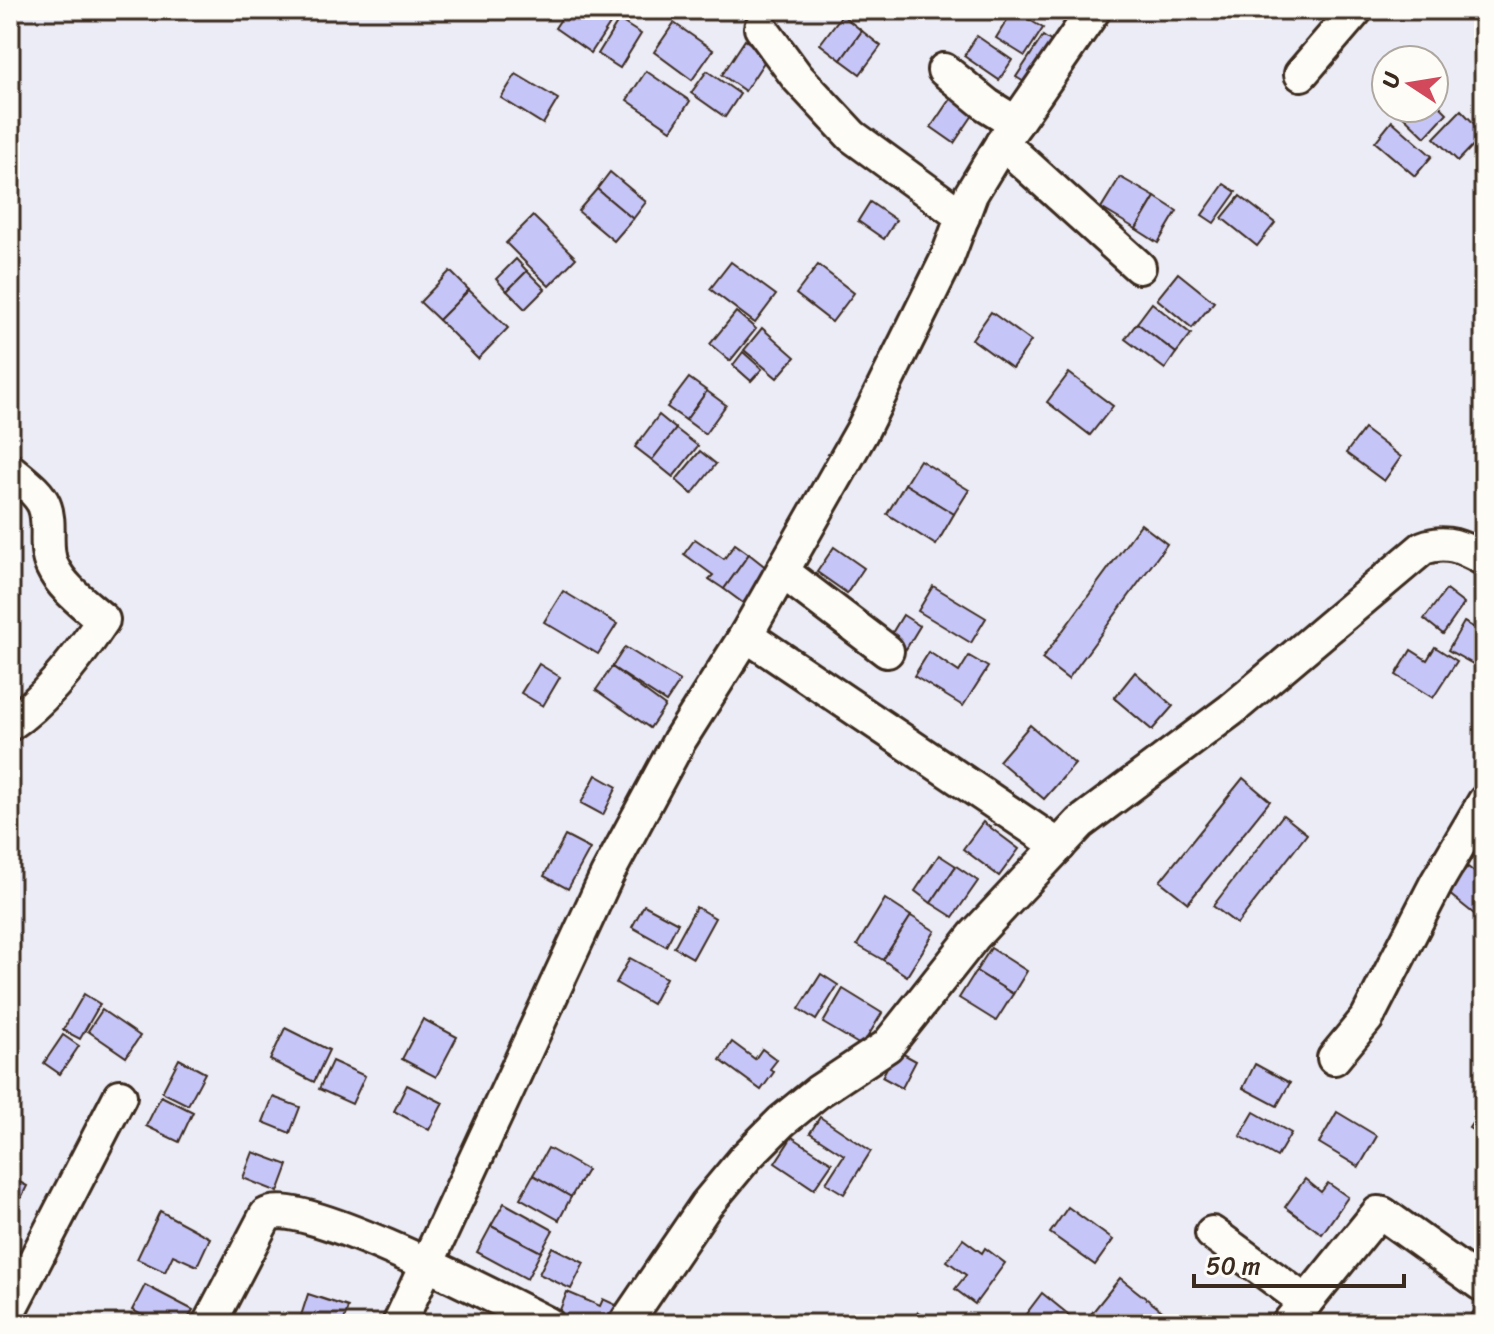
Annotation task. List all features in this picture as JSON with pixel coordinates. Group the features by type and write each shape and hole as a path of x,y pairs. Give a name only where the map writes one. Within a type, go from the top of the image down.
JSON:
{"street":[{"path":"399,1324 607,875 679,741 783,572 881,393 946,261 971,194 1094,10"},
{"path":"1301,74 1356,10"},
{"path":"761,28 797,77 852,136 963,217"},
{"path":"944,70 987,105 1009,133 1139,267"},
{"path":"10,470 39,496 44,505 48,553 53,568 71,592 103,620 75,660 22,716 10,724"},
{"path":"625,1324 706,1205 746,1157 782,1121 819,1091 887,1046 974,936 1080,823 1231,710 1423,548 1440,543 1457,545 1484,559"},
{"path":"783,572 887,651"},
{"path":"746,635 1059,846"},
{"path":"1334,1058 1367,1018 1437,882 1484,802"},
{"path":"10,1309 120,1096"},
{"path":"209,1324 266,1215 272,1211 303,1215 366,1237 548,1324"},
{"path":"1212,1233 1297,1313 1376,1214 1380,1213 1481,1284"}],"building":[{"path":"567,10 590,10 610,24 591,53 555,28"},
{"path":"1013,10 1043,28 1025,56 996,38"},
{"path":"1278,10 1298,10 1291,20"},
{"path":"842,15 862,31 841,60 820,44"},
{"path":"619,20 641,34 620,68 598,54"},
{"path":"674,23 713,50 692,80 654,52"},
{"path":"862,31 881,46 860,74 841,60"},
{"path":"977,36 1012,60 999,80 964,56"},
{"path":"1043,36 1061,48 1034,88 1016,77"},
{"path":"745,40 768,56 745,91 722,75"},
{"path":"646,71 690,101 671,130 627,100"},
{"path":"707,71 740,94 725,117 691,93"},
{"path":"516,74 558,99 543,124 501,98"},
{"path":"952,96 975,112 954,143 931,127"},
{"path":"1461,110 1484,134 1458,161 1434,138"},
{"path":"1390,124 1395,124 1432,156 1415,176 1375,142"},
{"path":"1412,124 1437,124 1425,137"},
{"path":"610,172 646,202 633,219 597,189"},
{"path":"1120,177 1155,197 1136,229 1101,208"},
{"path":"1224,184 1236,192 1214,223 1202,215"},
{"path":"597,189 633,219 614,241 578,211"},
{"path":"1240,196 1275,223 1257,246 1222,218"},
{"path":"1155,197 1177,211 1158,243 1136,229"},
{"path":"870,202 896,220 884,239 858,221"},
{"path":"533,216 576,258 549,286 506,243"},
{"path":"516,259 527,271 507,291 496,279"},
{"path":"731,262 776,295 755,323 710,289"},
{"path":"818,265 854,293 832,322 796,294"},
{"path":"450,271 469,290 439,320 420,302"},
{"path":"527,271 545,289 525,309 507,291"},
{"path":"1178,273 1214,302 1192,328 1157,299"},
{"path":"469,290 508,328 478,359 439,320"},
{"path":"1152,303 1191,334 1176,353 1137,323"},
{"path":"736,312 756,329 730,361 710,344"},
{"path":"991,312 1031,341 1012,368 972,339"},
{"path":"1137,323 1176,353 1165,369 1125,339"},
{"path":"762,328 795,357 777,378 744,350"},
{"path":"743,352 762,369 751,381 733,365"},
{"path":"1069,373 1113,406 1090,435 1047,402"},
{"path":"689,378 707,391 686,420 667,407"},
{"path":"707,391 726,405 705,434 686,420"},
{"path":"659,415 676,429 652,460 635,447"},
{"path":"676,429 698,446 673,477 652,460"},
{"path":"1364,429 1401,457 1384,481 1346,453"},
{"path":"700,451 716,464 692,494 676,480"},
{"path":"920,460 969,490 954,514 905,484"},
{"path":"905,484 954,514 936,545 887,514"},
{"path":"1141,524 1167,544 1068,679 1042,659"},
{"path":"695,539 724,559 735,544 749,554 724,589 709,579 713,575 684,554"},
{"path":"834,547 864,568 847,593 817,572"},
{"path":"749,554 768,569 743,603 724,589"},
{"path":"933,586 986,618 971,643 918,611"},
{"path":"1446,590 1464,604 1443,634 1424,619"},
{"path":"563,591 617,624 598,654 544,622"},
{"path":"903,615 920,626 906,649 889,638"},
{"path":"1464,622 1484,633 1484,670 1448,650"},
{"path":"625,647 680,681 666,702 612,667"},
{"path":"1435,647 1457,661 1433,698 1396,675 1411,650 1427,660"},
{"path":"929,652 959,672 969,656 988,667 963,706 914,676"},
{"path":"539,664 560,677 543,706 521,693"},
{"path":"612,667 665,706 650,728 596,690"},
{"path":"1135,672 1173,706 1152,730 1114,698"},
{"path":"1030,725 1075,764 1044,799 999,761"},
{"path":"596,775 617,787 603,815 581,803"},
{"path":"1243,778 1270,801 1188,903 1160,881"},
{"path":"1283,815 1307,834 1237,924 1213,906"},
{"path":"983,822 1019,849 999,876 963,849"},
{"path":"565,836 590,849 568,889 544,876"},
{"path":"939,855 956,866 931,903 915,891"},
{"path":"956,866 978,881 953,917 931,903"},
{"path":"1468,867 1484,880 1484,922 1448,893"},
{"path":"885,899 911,916 883,960 857,945"},
{"path":"644,905 678,923 666,946 632,927"},
{"path":"696,907 715,918 693,958 674,947"},
{"path":"911,916 935,931 907,976 883,960"},
{"path":"991,948 1027,971 1013,994 976,971"},
{"path":"630,958 666,978 652,1004 616,983"},
{"path":"976,971 1013,994 996,1021 959,998"},
{"path":"821,974 838,985 816,1020 799,1009"},
{"path":"843,989 882,1013 862,1046 823,1023"},
{"path":"84,994 100,1004 80,1039 63,1030"},
{"path":"102,1010 140,1036 126,1057 88,1031"},
{"path":"423,1019 457,1037 436,1077 402,1059"},
{"path":"285,1028 329,1050 314,1082 270,1060"},
{"path":"63,1035 79,1046 60,1074 44,1063"},
{"path":"732,1042 755,1059 762,1049 777,1060 770,1069 774,1072 761,1090 720,1060"},
{"path":"896,1050 916,1061 902,1088 882,1077"},
{"path":"179,1059 205,1073 188,1105 162,1092"},
{"path":"332,1061 365,1076 352,1104 319,1089"},
{"path":"1255,1064 1290,1083 1277,1106 1243,1088"},
{"path":"407,1085 443,1103 429,1130 394,1111"},
{"path":"161,1096 193,1112 179,1142 146,1126"},
{"path":"273,1097 300,1107 290,1133 263,1122"},
{"path":"1484,1105 1484,1137 1469,1128"},
{"path":"1254,1112 1291,1133 1277,1157 1240,1136"},
{"path":"1337,1112 1377,1136 1359,1167 1319,1143"},
{"path":"820,1117 871,1151 844,1194 826,1183 844,1155 810,1133"},
{"path":"792,1137 832,1163 814,1189 775,1163"},
{"path":"548,1148 587,1170 571,1197 533,1175"},
{"path":"253,1152 288,1165 278,1192 243,1178"},
{"path":"533,1175 571,1197 559,1220 520,1198"},
{"path":"10,1177 27,1186 10,1220"},
{"path":"1305,1179 1321,1192 1328,1183 1348,1197 1322,1234 1285,1207"},
{"path":"504,1203 553,1230 541,1252 491,1226"},
{"path":"1068,1207 1113,1240 1095,1265 1050,1233"},
{"path":"160,1211 210,1238 197,1266 173,1255 165,1272 137,1259"},
{"path":"491,1226 541,1252 527,1279 477,1252"},
{"path":"963,1239 982,1253 985,1248 1005,1263 975,1304 955,1289 966,1275 947,1261"},
{"path":"552,1247 584,1263 571,1289 539,1274"},
{"path":"1120,1278 1171,1318 1167,1324 1094,1324 1087,1319"},
{"path":"145,1285 193,1310 185,1324 159,1324 132,1310"},
{"path":"567,1292 600,1306 603,1299 616,1305 607,1324 578,1324 558,1315"},
{"path":"1042,1293 1069,1315 1062,1324 1020,1322"},
{"path":"308,1294 348,1307 343,1324 299,1322"},
{"path":"1484,1299 1484,1324 1480,1324 1470,1316"},
{"path":"918,1312 937,1324 910,1324"},
{"path":"470,1317 485,1319 503,1324 468,1324"}]}
